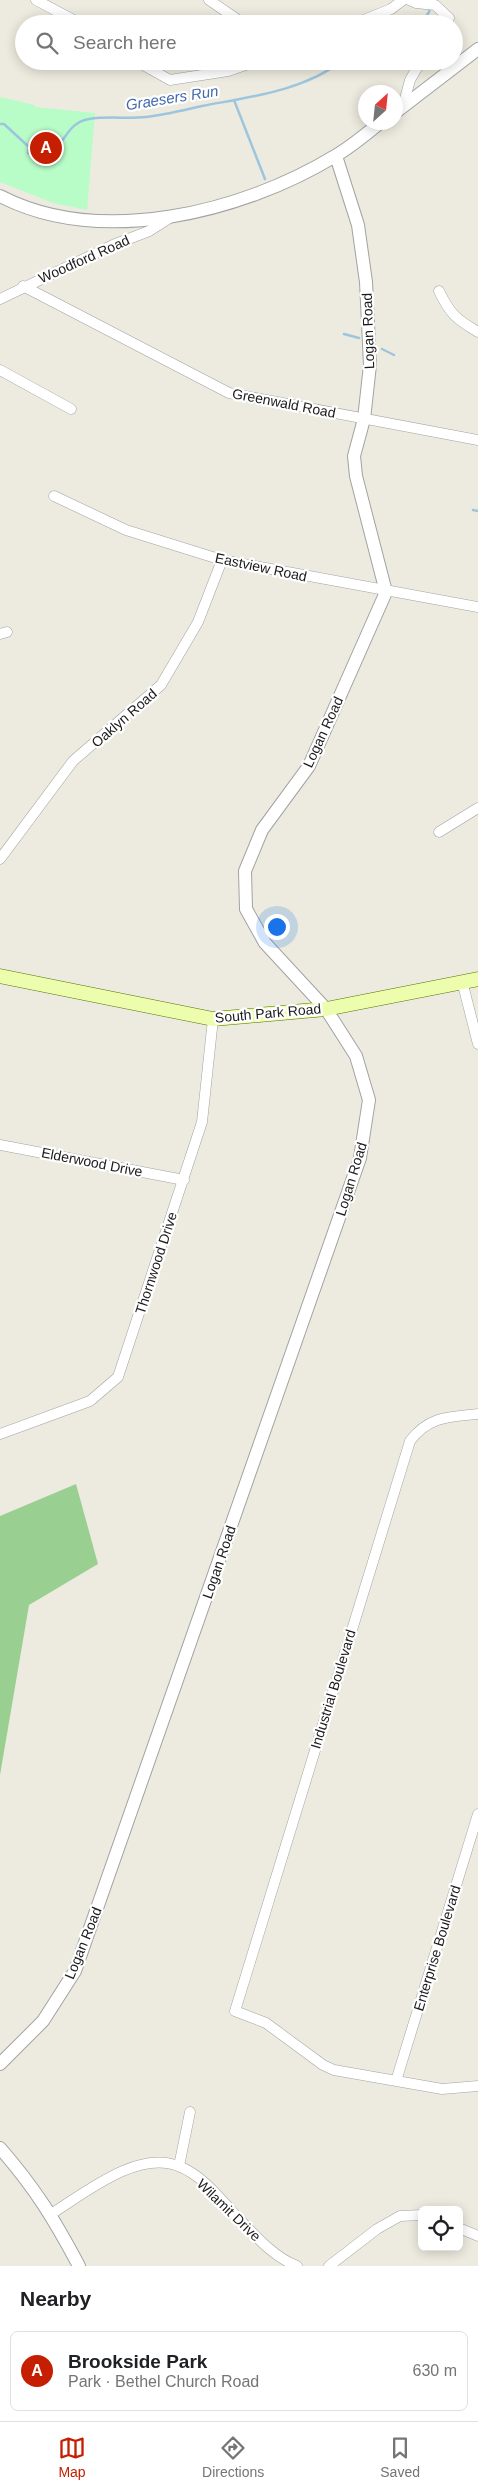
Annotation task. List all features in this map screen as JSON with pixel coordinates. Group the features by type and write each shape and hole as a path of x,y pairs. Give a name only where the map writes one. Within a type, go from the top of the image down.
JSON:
{"main road":[{"name":"South Park Road","path":"0,976 213,1019 326,1009 478,979"}],"street":[{"path":"36,0 64,15"},
{"path":"209,0 231,15"},
{"path":"376,15 391,9 403,0"},
{"path":"409,0 430,5 445,15"},
{"path":"463,60 478,49"},
{"path":"152,70 170,80 231,70"},
{"path":"403,98 416,70"},
{"path":"403,106 450,70"},
{"path":"0,196 31,209 84,219 121,222 168,219 250,195 295,178 336,156 370,130"},
{"name":"Logan Road","path":"0,2064 44,2021 75,1971 360,1158 369,1100 356,1056 326,1009 265,942 246,909 245,871 262,830 309,766 386,592 356,476 354,456 364,419 370,365 366,282 358,225 336,156"},
{"name":"Woodford Road","path":"0,299 23,286 113,245 149,231 168,219"},
{"name":"Greenwald Road","path":"23,286 228,393 478,440"},
{"path":"439,291 450,312 458,321 478,332"},
{"path":"0,370 71,409"},
{"name":"Eastview Road","path":"54,496 126,530 222,560 386,592 478,607"},
{"name":"Oaklyn Road","path":"0,859 73,761 161,686 198,622 222,560"},
{"path":"440,832 478,808"},
{"path":"462,981 478,1044"},
{"name":"Thornwood Drive","path":"0,1434 90,1401 118,1376 202,1122 213,1019"},
{"name":"Elderwood Drive","path":"0,1145 184,1180"},
{"name":"Industrial Boulevard","path":"396,2081 334,2070 322,2065 266,2024 235,2011 410,1441 418,1430 430,1422 478,1414"},
{"name":"Enterprise Boulevard","path":"396,2081 478,1814"},
{"path":"396,2081 442,2089 478,2086"},
{"path":"178,2166 190,2112"},
{"path":"0,2148 5,2162 30,2182 51,2214 78,2266"},
{"name":"Wilamit Drive","path":"51,2214 121,2171 150,2161 178,2166 202,2181 266,2246 297,2266"},
{"path":"329,2266 377,2229 400,2216 418,2215"},
{"path":"463,2230 478,2236"}],"green space":[{"path":"0,97 35,105 35,107 95,113 87,210 53,203 0,182"},
{"path":"76,1484 98,1564 29,1605 0,1775 0,1516"}],"waterway":[{"name":"Graesers Run","path":"427,15 430,6"},
{"name":"Graesers Run","path":"0,124 4,124 29,147 28,153 41,154 57,147 72,127 79,122 89,119 139,118 257,96 293,86 328,70"},
{"path":"234,100 265,179"},
{"path":"344,334 359,338"},
{"path":"382,349 394,355"},
{"path":"473,510 478,511"}],"place":[{"name":"Brookside Park","path":"46,148"}]}
